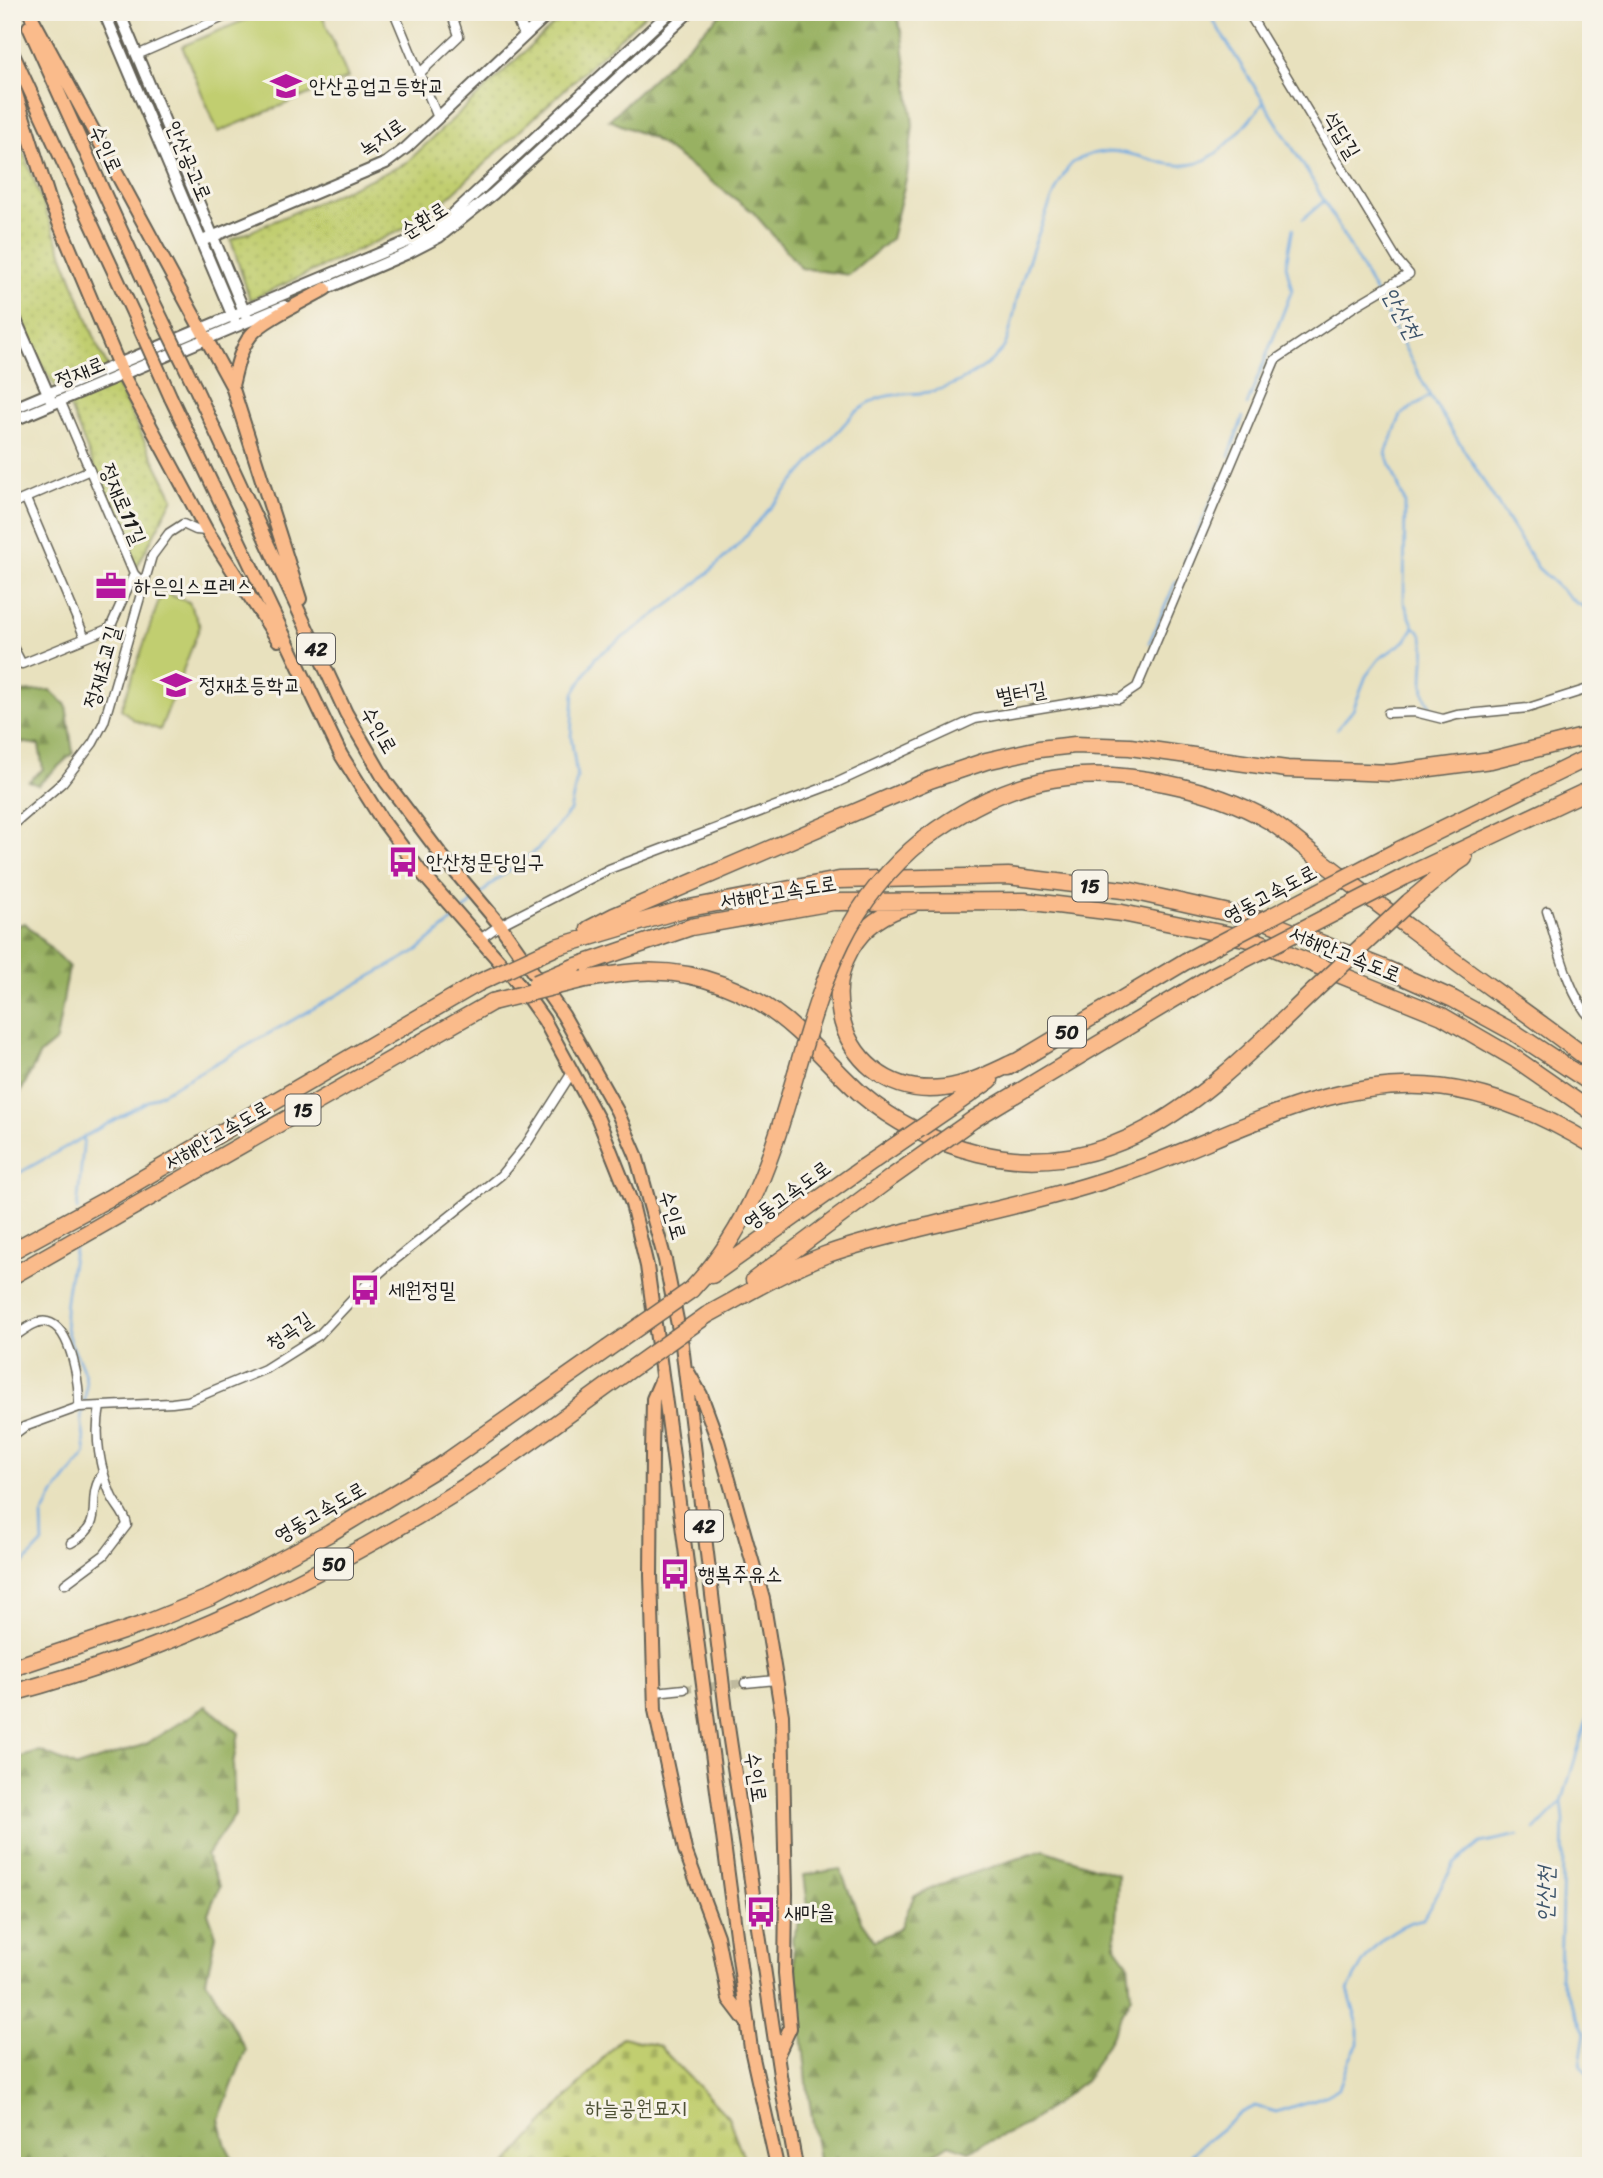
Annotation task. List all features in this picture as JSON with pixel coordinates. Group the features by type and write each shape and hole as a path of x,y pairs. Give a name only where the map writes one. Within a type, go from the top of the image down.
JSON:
{"highway":[{"path":"556,947 614,916 930,780 966,766 1007,755 1056,747 1102,745 1153,748 1287,769 1392,773 1491,760 1591,735"},
{"name":"영동고속도로","path":"12,1668 147,1623 211,1597 306,1545 439,1468 1015,1062 1186,961 1395,852 1591,756"},
{"path":"691,1290 731,1241 755,1196 773,1152 823,985 848,927 877,883 924,839 957,816 994,796 1028,784 1084,774 1165,783 1205,793 1270,821 1469,974 1591,1061"},
{"name":"50","path":"12,1693 131,1656 220,1618 341,1560 456,1492 707,1315 974,1119 1212,976 1404,877 1591,789"},
{"path":"579,973 663,972 687,975 736,990 783,1018 862,1094 901,1124 950,1146 997,1158 1025,1160 1078,1156 1134,1137 1159,1124 1223,1075 1409,902 1452,866 1511,828"},
{"name":"서해안고속도로","path":"12,1251 111,1198 478,983 556,947 684,909 839,880 1008,876 1131,891 1265,921 1453,999 1591,1083"},
{"path":"926,901 881,917 863,932 847,954 839,977 838,1005 848,1039 871,1067 891,1080 910,1087 957,1085 1015,1062"},
{"name":"서해안고속도로","path":"12,1276 492,1002 579,973 691,927 833,902 1039,902 1122,913 1254,940 1442,1016 1516,1059 1591,1111"},
{"path":"707,1315 775,1278 826,1255 880,1238 1119,1176 1281,1111 1361,1089 1441,1087 1479,1096 1517,1107 1554,1123 1591,1144"}],"main road":[{"name":"수인로","path":"23,12 153,301 346,713 386,782 442,856 496,920 564,1015 596,1070 636,1155 665,1260 684,1365 727,1720 796,2166"},
{"path":"29,12 232,386 286,549 310,636"},
{"name":"수인로","path":"12,52 171,398 341,755 374,807 421,872 514,978 544,1020 598,1119 632,1204 646,1266 663,1377 751,2049 777,2166"},
{"path":"12,81 50,199 121,369 207,531 304,681"},
{"path":"232,386 239,358 252,334 325,289"},
{"path":"684,1365 701,1395 722,1454 763,1599 782,1715 785,1973 790,2028 778,2054"},
{"path":"663,1377 653,1399 651,1575 655,1710 685,1850 716,1936 729,1999 748,2024"}],"street":[{"name":"안산공고로","path":"104,12 232,314 243,319"},
{"name":"안산공고로","path":"119,12 213,236 243,319"},
{"path":"137,55 236,12"},
{"path":"394,12 438,118"},
{"path":"419,74 459,36 451,12"},
{"path":"515,12 525,35"},
{"name":"녹지로","path":"202,241 386,163 406,148 550,12"},
{"name":"순환로","path":"121,369 208,339 243,319 428,233 450,217 670,12"},
{"name":"순환로","path":"243,319 325,289 406,254 448,230 493,194 689,12"},
{"name":"석답길","path":"1248,12 1406,276"},
{"name":"벌터길","path":"476,935 496,920 609,869 836,783 975,719 1101,698 1119,699 1138,687 1275,360 1354,306 1406,276"},
{"path":"12,311 15,327 53,399"},
{"path":"121,369 201,327 232,314"},
{"name":"정재로","path":"12,421 53,399 121,369"},
{"name":"정재로","path":"12,409 53,399"},
{"name":"정재로11길","path":"13,649 22,664 110,628 134,574 90,470 53,399"},
{"path":"12,504 90,470"},
{"path":"26,499 85,638"},
{"name":"정재초교길","path":"12,825 63,782 93,743 104,722 152,556 169,533 183,524 196,530 207,531"},
{"path":"134,574 144,584"},
{"path":"1388,713 1415,712 1443,719 1528,708 1591,688"},
{"path":"1547,911 1573,990 1584,1011 1591,1018"},
{"name":"청곡길","path":"12,1436 24,1427 79,1407 188,1401 265,1369 319,1335 390,1264 501,1175 527,1143 573,1071"},
{"path":"12,1338 38,1322 48,1322 56,1328 66,1341 76,1366 79,1407"},
{"path":"65,1584 104,1555 127,1525 123,1512 111,1495 104,1472 96,1434 100,1407"},
{"path":"71,1543 84,1535 93,1523 94,1493 104,1472"},
{"path":"744,1683 776,1679"},
{"path":"654,1692 684,1689"}],"green space":[{"path":"264,12 321,12 348,78 218,132 182,46"},
{"path":"567,12 648,12 425,219 250,300 231,240 405,164"},
{"path":"723,12 896,12 902,35 913,125 907,175 891,239 849,275 801,268 753,212 652,138 609,120"},
{"path":"12,123 99,349 173,498 136,569 71,410 43,368 12,295"},
{"path":"162,592 189,602 200,626 160,730 134,720 121,709"},
{"path":"12,690 50,690 66,705 73,753 38,785 29,781 43,769 39,745 12,741"},
{"path":"25,923 69,967 56,1041 40,1054 12,1109 12,927"},
{"path":"206,1706 239,1733 233,1764 235,1815 206,1856 220,1886 208,1913 216,1935 206,1980 246,2050 219,2119 226,2146 237,2166 12,2166 12,1964 15,1958 12,1928 12,1760 40,1751 77,1767 146,1744"},
{"path":"1044,1850 1118,1875 1115,1945 1128,1963 1131,1996 1086,2080 1028,2124 969,2151 949,2144 915,2166 820,2166 808,2092 792,1938 808,1905 804,1875 840,1869 861,1921 875,1941 901,1927 914,1896 952,1880"},
{"name":"하늘공원묘지","path":"622,2037 659,2046 728,2117 747,2166 505,2166"}],"waterway":[{"name":"안산천","path":"1208,12 1310,176 1430,396 1538,568 1576,603 1591,610"},
{"path":"481,894 539,848 570,811 577,778 571,736 574,693 596,657 688,591 735,548 854,413 883,397 929,392 959,382 979,370 1002,350 1041,226 1059,184 1074,162 1091,154 1107,152 1123,153 1168,164 1198,163 1226,145 1264,102"},
{"path":"1303,219 1324,201"},
{"path":"1247,405 1292,290 1286,265 1293,228"},
{"path":"1337,729 1353,710 1366,676 1379,659 1405,641 1414,627 1404,602 1405,503 1386,453 1401,415 1429,396"},
{"path":"1229,456 1243,417"},
{"path":"1185,561 1220,481"},
{"path":"1149,643 1176,581"},
{"path":"1414,627 1421,633 1424,641 1425,695 1430,705 1441,715"},
{"path":"461,913 474,901"},
{"path":"12,1177 418,950 456,918"},
{"path":"77,1210 84,1136"},
{"path":"74,1248 65,1319 70,1341 86,1379 84,1404"},
{"path":"12,1576 43,1543 42,1516 54,1494 86,1453 81,1417 83,1410"},
{"name":"안산천","path":"1591,1706 1562,1802 1564,1820 1560,1977 1585,2033 1580,2064 1591,2078"},
{"path":"1535,1830 1562,1802"},
{"path":"1162,2166 1170,2160 1188,2156 1241,2113 1256,2106 1276,2112 1325,2096 1339,2088 1358,2044 1358,2025 1348,1990 1368,1955 1386,1936 1409,1923 1423,1919 1454,1864 1480,1843 1519,1835"}],"tunnel":[{"path":"684,1689 745,1683"}],"place":[{"name":"안산공업고등학교","path":"286,86"},
{"name":"하은익스프레스","path":"111,586"},
{"name":"정재초등학교","path":"176,685"},
{"name":"안산청문당입구","path":"403,862"},
{"name":"세원정밀","path":"365,1290"},
{"name":"행복주유소","path":"675,1574"},
{"name":"새마을","path":"761,1912"}]}
